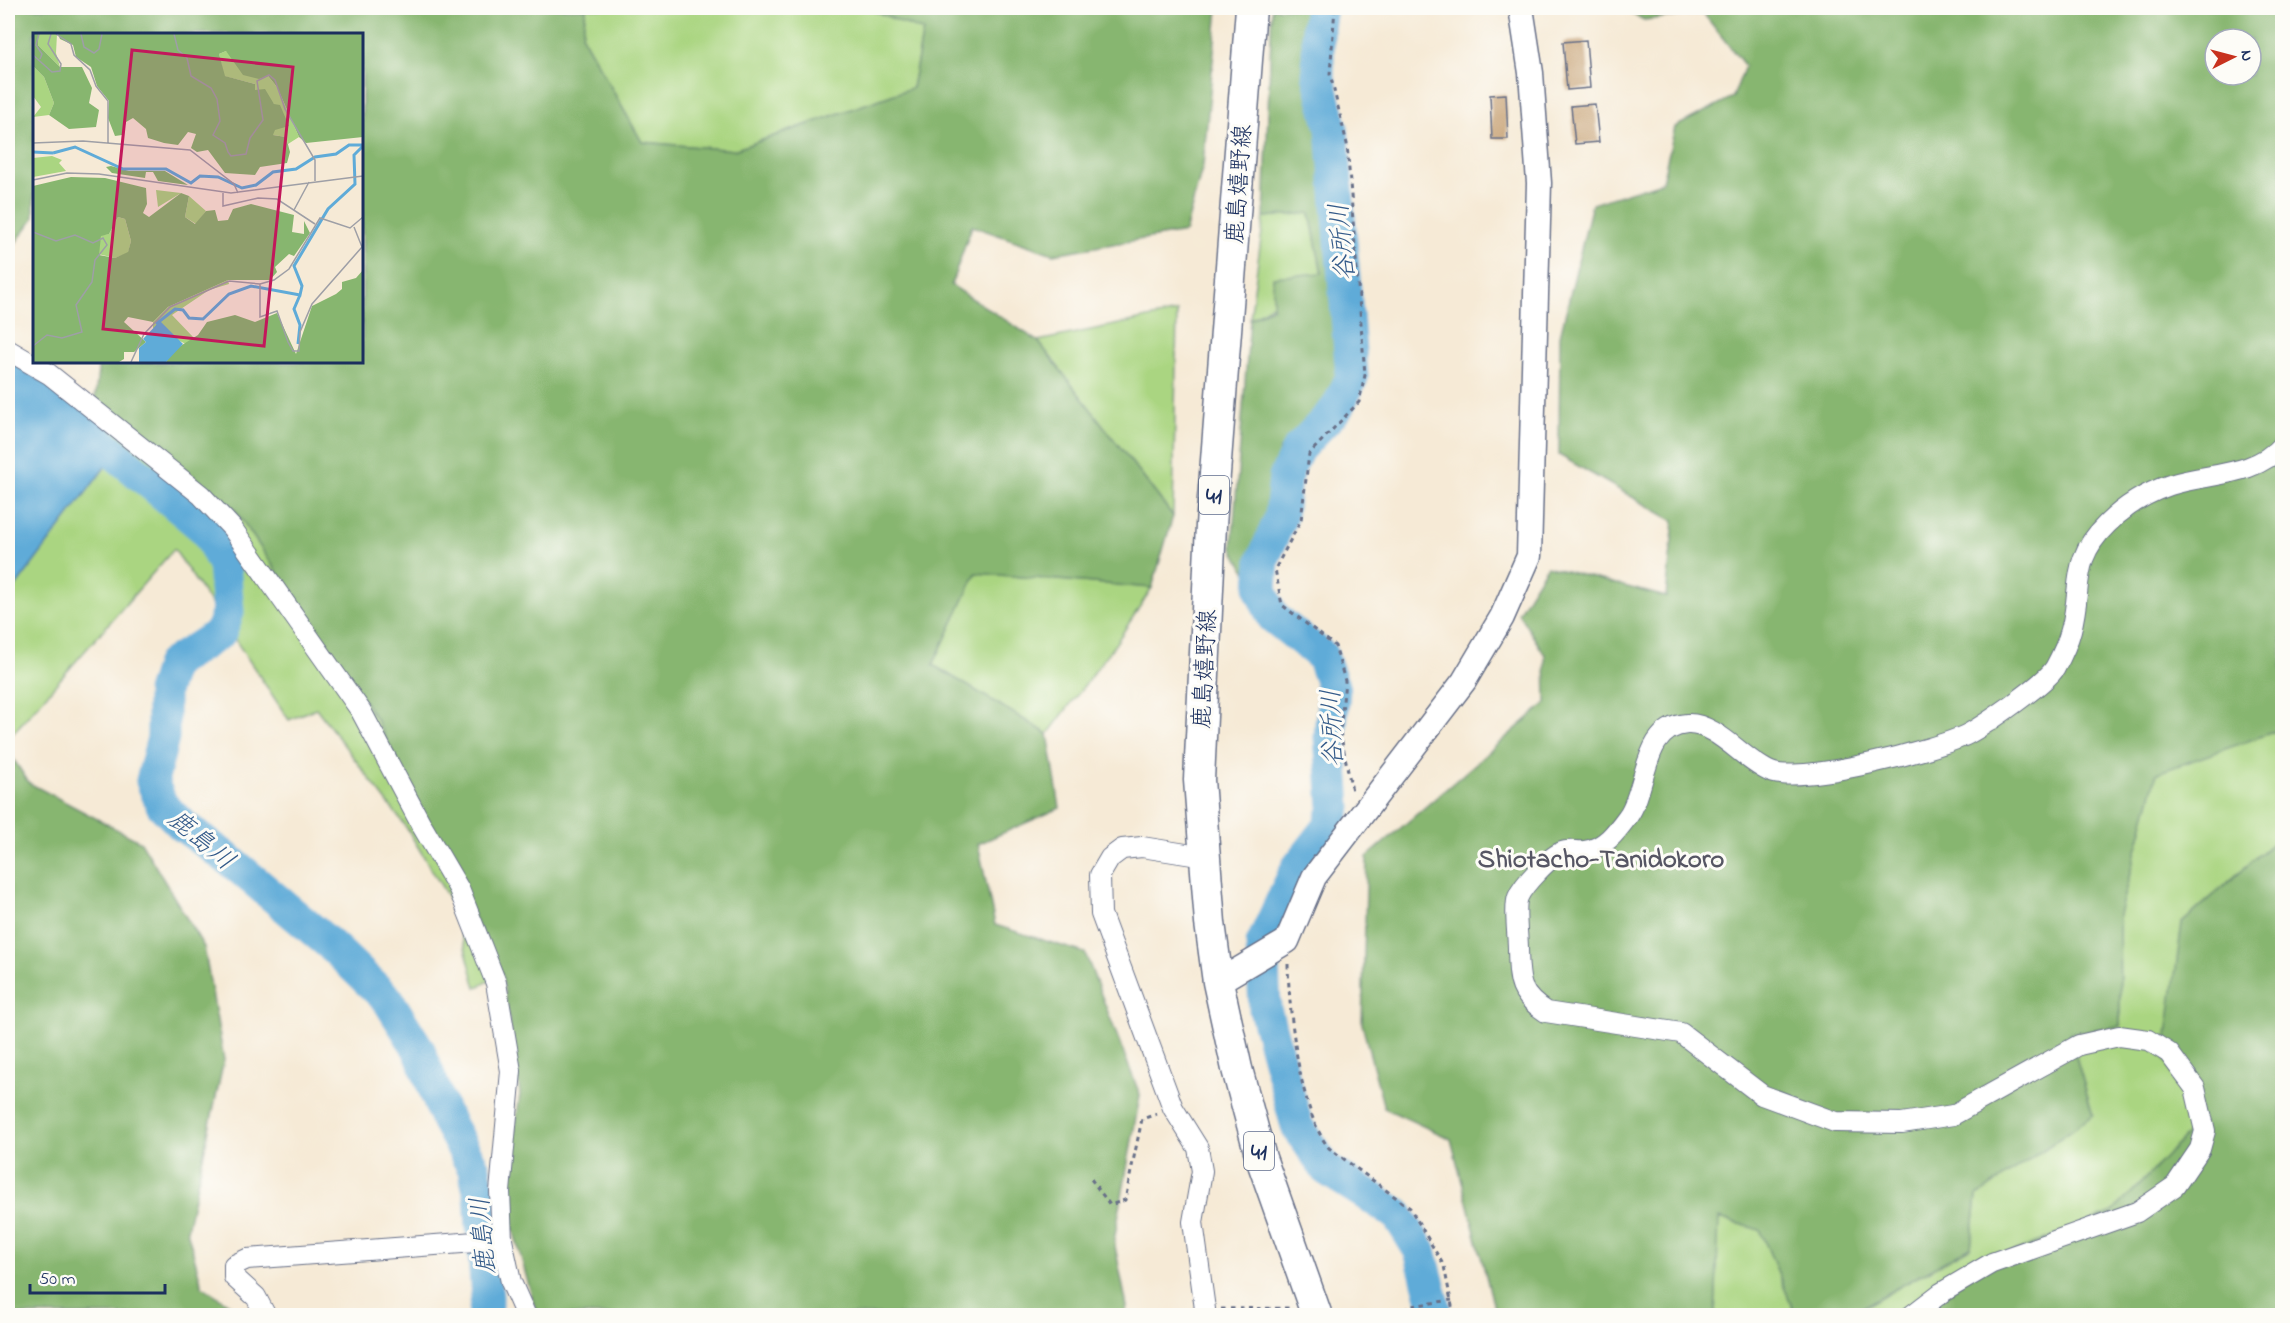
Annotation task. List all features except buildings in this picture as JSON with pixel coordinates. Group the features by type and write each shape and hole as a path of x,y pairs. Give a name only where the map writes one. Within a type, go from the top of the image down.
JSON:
{"main road":[{"name":"鹿島嬉野線","path":"1251,8 1205,645 1199,780 1218,982 1261,1158 1316,1311"}],"street":[{"path":"1218,982 1287,941 1314,877 1464,681 1502,617 1529,556 1539,183 1531,74 1521,8"},
{"path":"8,350 48,375 201,495 232,528 361,711 422,826 459,889 496,983 511,1071 500,1192 502,1239 511,1282 526,1316"},
{"path":"1911,1316 1941,1293 1992,1263 2137,1212 2175,1186 2200,1149 2205,1131 2195,1088 2169,1053 2148,1040 2119,1036 2079,1045 1953,1115 1902,1123 1835,1122 1762,1095 1681,1032 1546,1012 1528,1001 1519,981 1518,897 1545,862 1562,851 1588,851 1613,837 1634,808 1653,746 1672,728 1689,724 1708,729 1771,771 1794,776 1880,762 1967,734 2025,695 2054,670 2071,630 2080,560 2105,525 2133,501 2172,485 2242,470 2277,451 2283,444"},
{"path":"1203,1312 1193,1222 1202,1171 1198,1148 1173,1108 1101,914 1100,875 1110,858 1122,849 1142,847 1205,857"},
{"path":"266,1316 256,1297 234,1277 234,1265 247,1259 502,1239"}],"path":[{"path":"1335,8 1330,74 1347,144 1365,375 1359,402 1309,454 1301,520 1275,569 1282,605 1335,646 1345,681 1340,732 1358,819"},
{"path":"1287,941 1289,992 1296,1058 1319,1135 1329,1148 1410,1208 1444,1266 1453,1300 1454,1316"},
{"path":"1091,1179 1110,1205 1125,1200 1142,1119 1173,1108"},
{"path":"1398,1316 1411,1306 1453,1300"},
{"path":"1203,1312 1316,1311"}],"green space":[{"path":"8,8 586,8 582,36 642,142 734,150 912,88 923,31 867,8 1218,8 1203,165 1185,232 1053,254 972,226 951,285 1038,341 1173,516 1152,588 976,573 933,665 1048,734 1060,808 978,844 995,925 1085,953 1140,1095 1114,1241 1127,1307 1125,1315 537,1315 505,1200 520,1094 502,974 376,719 234,508 95,399 99,363 363,363 363,33 33,33 33,219 8,253"},
{"path":"586,8 867,8 923,31 912,88 734,150 642,142 582,36"},
{"path":"1272,8 1309,8 1304,81 1327,157 1340,369 1327,401 1279,450 1272,517 1245,571 1232,547 1250,319 1273,307 1273,277 1322,273 1310,213 1264,217"},
{"path":"1620,8 2282,8 2282,729 2157,773 2119,914 2120,1026 2069,1033 2093,1115 1977,1196 1971,1247 1848,1315 1796,1315 1760,1230 1719,1218 1715,1315 1496,1315 1451,1139 1384,1108 1362,1024 1367,857 1546,703 1545,655 1518,613 1547,566 1666,597 1674,521 1559,455 1560,336 1592,204 1662,182 1675,127 1733,97 1745,66 1703,13 1644,20"},
{"path":"1310,213 1322,274 1250,319 1264,217"},
{"path":"1177,312 1173,516 1038,341"},
{"path":"62,394 95,399 234,508 376,719 502,974 476,988 454,907 406,827 316,708 289,720 174,549 8,739 8,597 111,459 53,406"},
{"path":"976,573 1152,588 1116,643 1048,734 933,665"},
{"path":"2282,729 2282,835 2182,923 2196,1126 2113,1212 1976,1267 1901,1315 1848,1316 1971,1247 1977,1196 2093,1115 2069,1033 2120,1026 2119,914 2157,772"},
{"path":"8,751 29,783 141,842 204,947 224,1060 187,1230 202,1286 245,1315 8,1315"},
{"path":"2282,835 2282,1315 1901,1316 1976,1267 2113,1212 2195,1126 2164,1058 2182,923"},
{"path":"1718,1218 1760,1230 1796,1315 1715,1316"}],"water":[{"path":"8,360 62,394 53,406 111,459 8,597"}],"waterway":[{"name":"谷所川","path":"1321,8 1318,27 1318,74 1332,129 1352,377 1337,408 1298,449 1285,477 1281,516 1263,560 1261,591 1273,617 1322,656 1334,689 1330,737 1335,807 1329,827 1297,868 1262,944 1265,1009 1297,1126 1326,1169 1397,1214 1420,1251 1437,1316"},
{"name":"鹿島川","path":"8,430 51,400 207,531 224,565 228,612 220,633 172,664 163,692 163,738 152,781 162,805 182,825 232,862 333,947 388,1000 419,1050 444,1114 474,1169 480,1196 487,1298 484,1316"}],"district":[{"name":"Shiotacho-Tanidokoro","path":"1601,858"}]}
